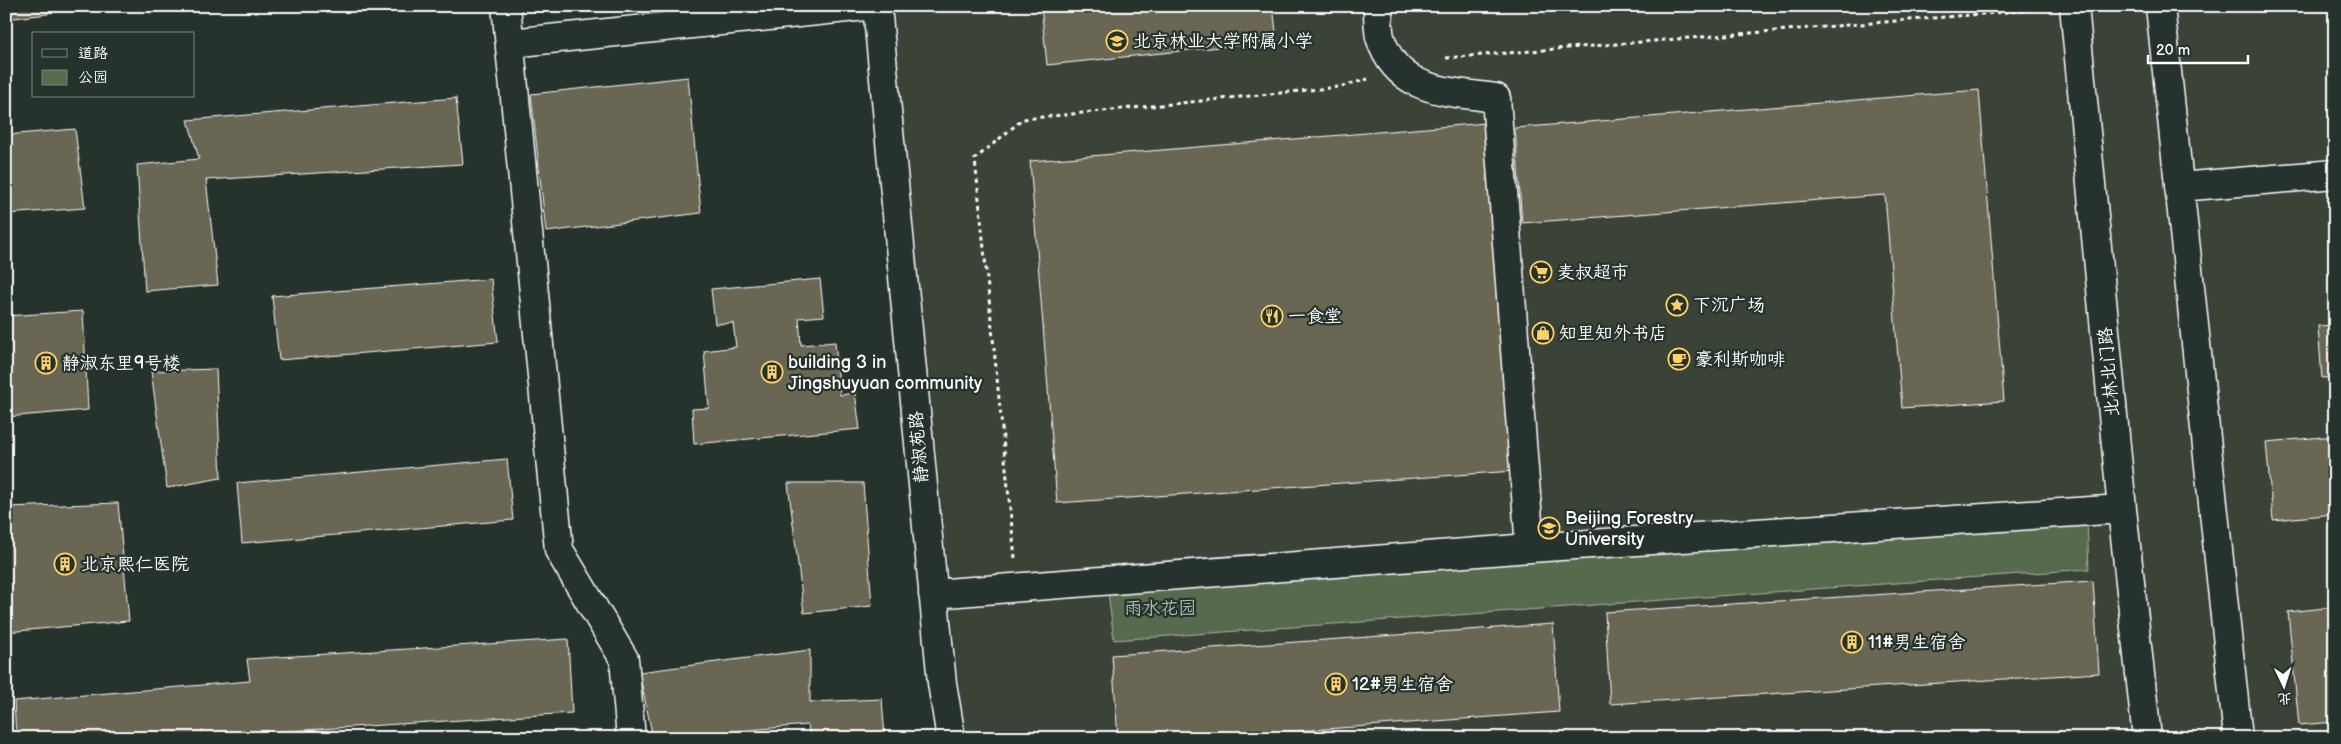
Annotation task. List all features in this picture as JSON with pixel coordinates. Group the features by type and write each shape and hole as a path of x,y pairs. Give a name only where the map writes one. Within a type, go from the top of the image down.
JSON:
{"street":[{"path":"506,6 559,550 624,659 631,738"},
{"path":"511,43 866,6"},
{"name":"静淑苑路","path":"877,6 933,594 942,683 951,738"},
{"path":"1378,6 1380,36 1395,68 1425,88 1496,98 1530,548"},
{"path":"2160,6 2238,738"},
{"name":"北林北门路","path":"2064,7 2122,509 2146,738"},
{"path":"2179,187 2335,174"},
{"path":"933,594 1530,548 2122,509"}],"path":[{"path":"1441,58 2064,7"},
{"path":"1019,588 975,159 1023,119 1339,87 1368,80 1395,68"}],"shaded area":[{"name":"Beijing Forestry University","path":"892,6 2335,6 2335,738 964,738"}],"green space":[{"name":"雨水花园","path":"2087,521 2089,569 1114,640 1107,584"}],"building":[{"path":"6,6 47,6 48,14 6,19"},
{"path":"1041,6 1273,6 1277,41 1047,65"},
{"path":"688,77 701,213 546,232 531,94"},
{"path":"1979,90 2004,401 1902,408 1885,195 1522,223 1515,128"},
{"path":"456,98 463,164 206,180 218,285 145,291 137,165 199,159 188,120"},
{"name":"一食堂","path":"1486,123 1514,471 1057,503 1030,161"},
{"path":"75,129 85,208 6,214 6,135"},
{"path":"491,279 498,342 279,360 272,296"},
{"name":"building 3 in Jingshuyuan community","path":"820,279 824,316 799,318 801,345 835,342 840,395 855,393 860,429 694,444 692,409 709,408 704,351 736,347 733,323 715,324 711,289"},
{"name":"静淑东里9号楼","path":"83,311 88,410 6,417 6,316"},
{"path":"2335,325 2335,377 2322,378 2318,326"},
{"path":"216,369 221,478 167,488 151,371"},
{"path":"2335,436 2335,514 2273,520 2266,442"},
{"path":"507,459 513,520 242,543 237,483"},
{"path":"788,483 863,483 872,606 804,613"},
{"name":"北京熙仁医院","path":"118,503 129,621 6,632 6,507"},
{"name":"11#男生宿舍","path":"2093,581 2099,673 1610,704 1605,612"},
{"path":"2335,607 2335,722 2299,725 2288,612"},
{"name":"12#男生宿舍","path":"1553,624 1559,712 1202,738 1118,738 1112,655"},
{"path":"568,639 572,713 257,733 257,738 16,738 14,701 250,681 247,659"},
{"path":"810,650 810,702 882,699 885,738 810,738 808,725 653,738 639,672"}],"place":[{"name":"北京林业大学附属小学","path":"1117,41"},
{"name":"麦叔超市","path":"1541,272"},
{"name":"下沉广场","path":"1677,305"},
{"name":"一食堂","path":"1272,316"},
{"name":"知里知外书店","path":"1543,333"},
{"name":"豪利斯咖啡","path":"1679,359"},
{"name":"静淑东里9号楼","path":"46,363"},
{"name":"building 3 in Jingshuyuan community","path":"772,372"},
{"name":"Beijing Forestry University","path":"1549,528"},
{"name":"北京熙仁医院","path":"65,564"},
{"name":"11#男生宿舍","path":"1852,642"},
{"name":"12#男生宿舍","path":"1336,684"}]}
